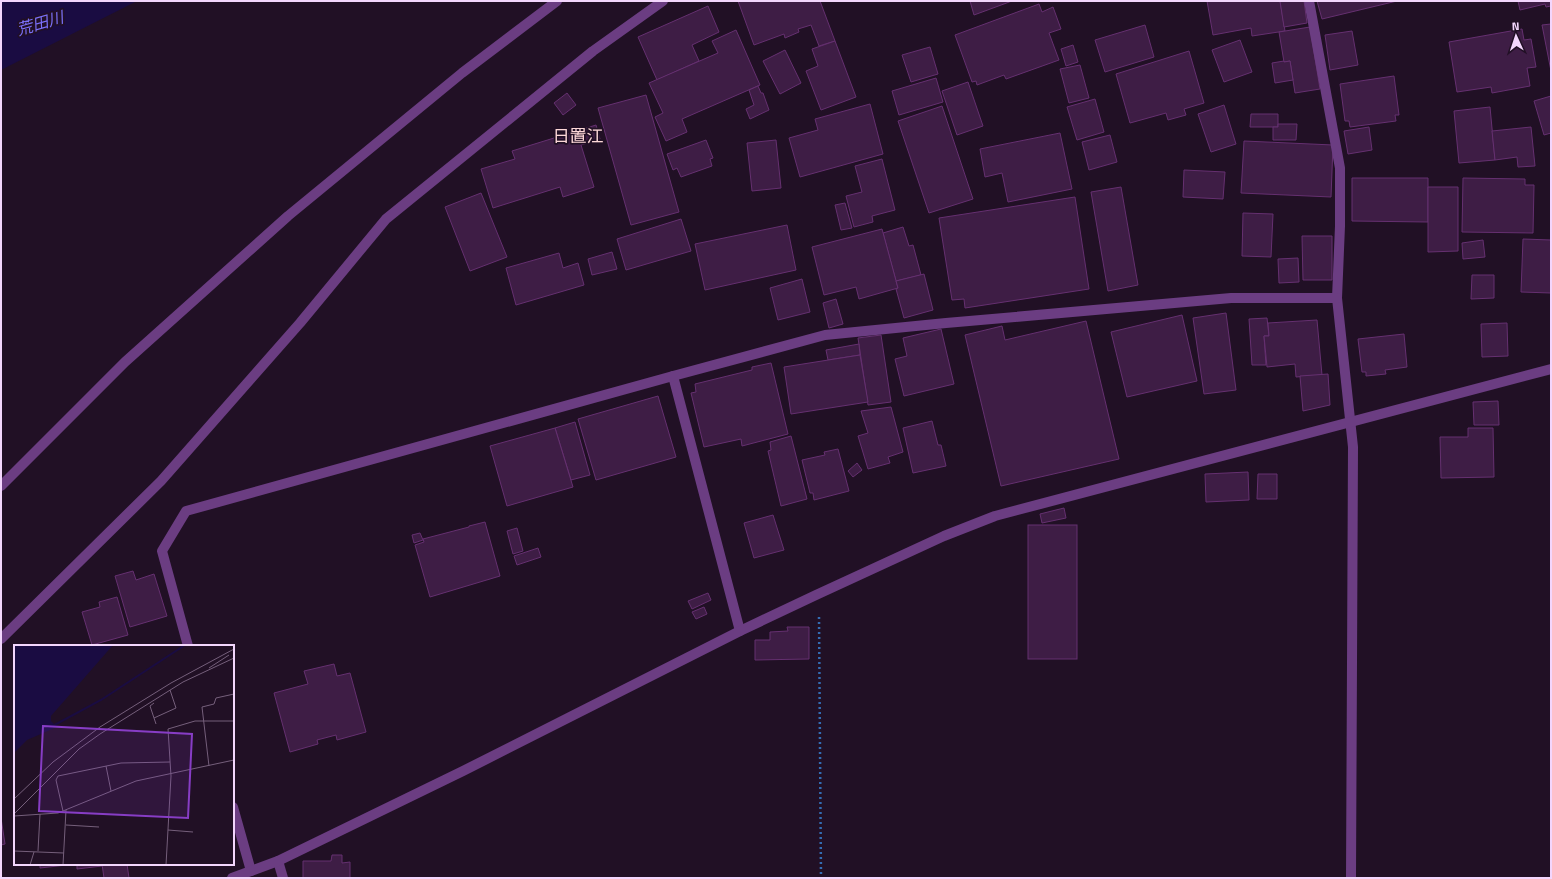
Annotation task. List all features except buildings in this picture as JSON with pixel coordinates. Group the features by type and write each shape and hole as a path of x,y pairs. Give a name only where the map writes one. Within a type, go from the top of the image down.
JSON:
{"street":[{"path":"1,486 125,362 288,216 462,73 557,1"},
{"path":"1,639 161,481 300,323 386,219 593,51 663,1"},
{"path":"1310,1 1340,168 1340,226 1337,298 1353,447 1351,878"},
{"path":"188,645 162,551 186,511 825,335 1232,298 1337,298"},
{"path":"232,878 278,861 463,771 740,631 944,536 995,516 1551,370"},
{"path":"673,376 740,631"},
{"path":"234,811 251,871"},
{"path":"278,861 283,878"}],"path":[{"path":"816,595 819,611 821,878"}],"water":[{"name":"荒田川","path":"1,1 137,1 1,70"}],"district":[{"name":"日置江","path":"578,136"}]}
